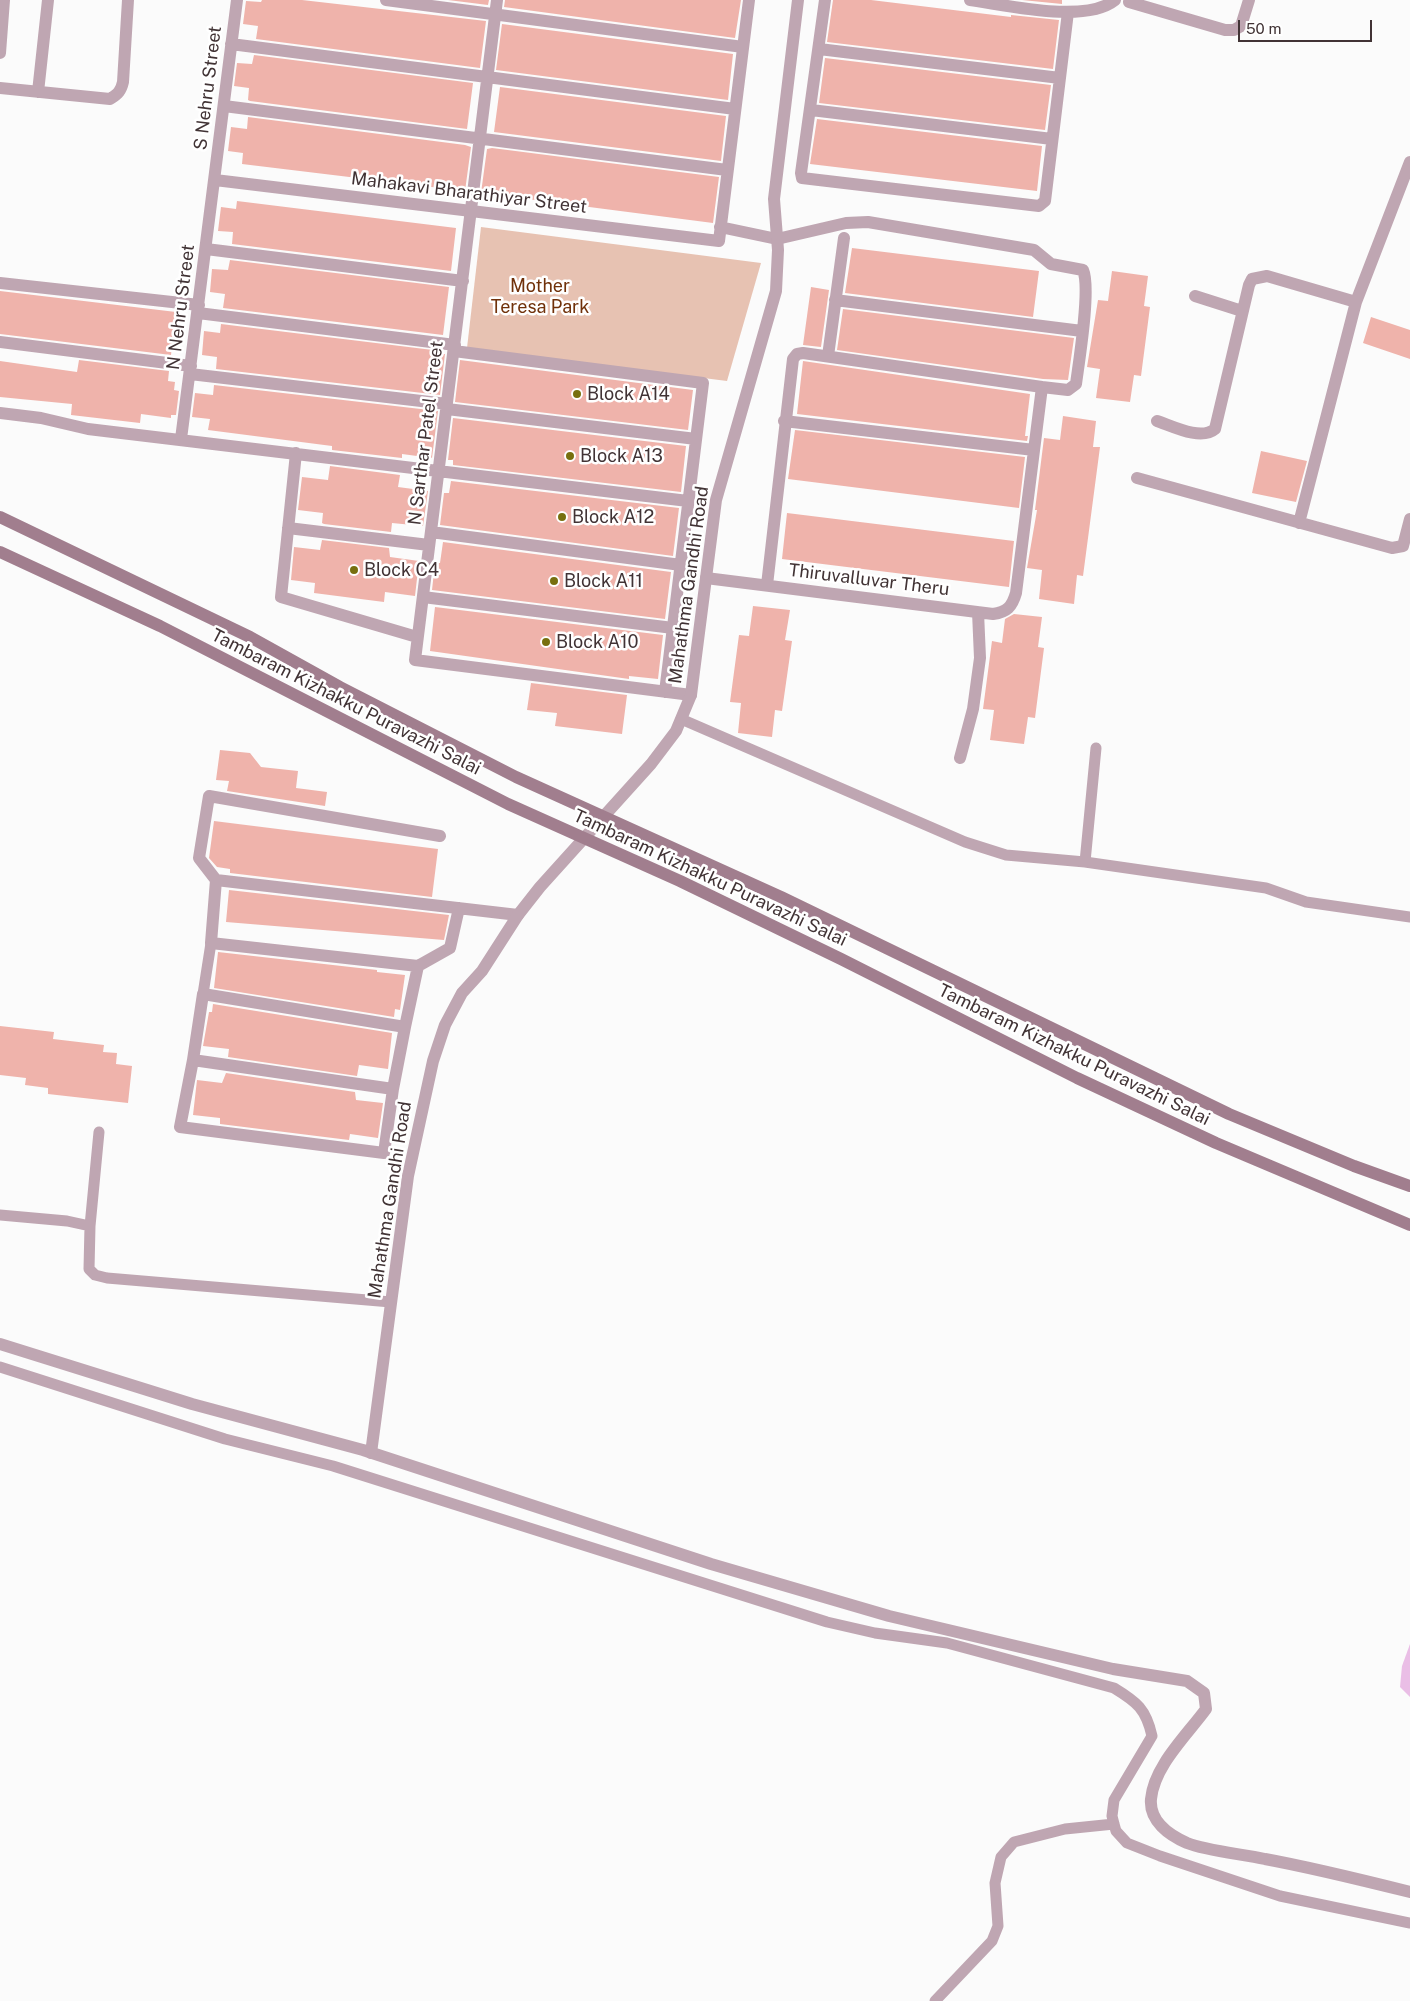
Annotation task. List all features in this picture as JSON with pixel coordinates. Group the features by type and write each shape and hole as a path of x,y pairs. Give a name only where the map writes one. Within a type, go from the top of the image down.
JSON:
{"main road":[{"name":"Tambaram Kizhakku Puravazhi Salai","path":"0,517 176,600 516,777 789,901 1229,1114 1354,1166 1410,1186"},
{"name":"Tambaram Kizhakku Puravazhi Salai","path":"0,552 160,626 398,749 841,959 1137,1106 1216,1143 1410,1225"}],"street":[{"path":"0,53 4,0"},
{"path":"38,92 48,0"},
{"path":"0,88 110,98 121,91 128,0"},
{"name":"S Nehru Street","path":"215,180 237,0"},
{"path":"386,0 743,47"},
{"name":"N Sarthar Patel Street","path":"497,0 472,211 414,660 666,692"},
{"path":"749,0 720,227 777,239 846,223 868,222 1034,250 1051,264 1083,270 1086,276 1076,384 1068,390 828,356 797,354 793,359 784,421 766,585"},
{"name":"Mahathma Gandhi Road","path":"371,1453 408,1176 433,1061 454,1004 482,971 518,915 583,838 651,764 676,731 691,695 716,500 776,291 777,239 774,199 776,172 798,0"},
{"path":"825,0 801,173 802,178 805,180 1039,206 1045,202 1068,12"},
{"path":"970,0 1068,12 1097,9 1115,0"},
{"path":"1129,2 1225,30 1234,30 1241,26 1249,0"},
{"path":"231,44 735,109"},
{"path":"819,49 1060,78"},
{"path":"224,106 727,170"},
{"path":"811,110 1052,139"},
{"path":"1299,523 1356,302 1410,162"},
{"name":"Mahakavi Bharathiyar Street","path":"215,180 718,241 720,227"},
{"name":"N Nehru Street","path":"181,439 215,180"},
{"path":"828,356 844,238"},
{"path":"206,249 463,281"},
{"path":"1157,421 1202,434 1210,433 1215,429 1248,285 1252,280 1259,276 1267,276 1356,302"},
{"path":"0,283 198,309 703,383 666,692 691,695"},
{"path":"1195,296 1242,311"},
{"path":"835,300 1082,331"},
{"path":"0,342 447,406 696,439"},
{"path":"784,421 1034,450 1042,387"},
{"path":"0,413 41,418 88,429 688,501"},
{"name":"Thiruvalluvar Theru","path":"706,578 978,612 1002,613 1009,608 1016,593 1034,450"},
{"path":"296,454 281,597 417,637"},
{"path":"1137,478 1392,548 1402,546 1410,519"},
{"path":"288,528 429,545"},
{"path":"431,532 681,565"},
{"path":"422,597 673,628"},
{"path":"960,758 973,709 980,658 978,612"},
{"path":"440,836 209,796 199,858 216,880 210,943 418,966 450,948 459,908"},
{"path":"216,880 518,915"},
{"path":"405,1027 203,994 180,1127 384,1153 393,1089 418,966"},
{"path":"193,1060 393,1089"},
{"path":"0,1344 192,1404 371,1453 711,1564 889,1616 1113,1668 1187,1682 1204,1693 1206,1709 1163,1767 1155,1783 1151,1800 1154,1818 1164,1829 1189,1844 1329,1871 1410,1892"}],"lane":[{"path":"681,719 965,842 1006,855 1086,862 1266,888 1306,902 1410,917"},
{"path":"1086,862 1096,748"},
{"path":"203,994 210,943"},
{"path":"99,1132 90,1226 89,1269 95,1275 107,1278 391,1302"},
{"path":"0,1215 67,1221 90,1226"},
{"path":"0,1367 224,1439 332,1466 827,1622 875,1633 947,1643 1114,1688 1136,1702 1148,1718 1152,1736 1114,1800 1112,1816 1116,1831 1127,1843 1280,1896 1410,1923"},
{"path":"935,2001 992,1941 998,1926 995,1883 1001,1857 1014,1842 1066,1829 1114,1824"}],"green space":[{"name":"Mother Teresa Park","path":"481,227 761,263 727,381 467,348"}],"shaded area":[{"path":"1410,1644 1410,1697 1400,1687 1402,1666"}],"building":[{"path":"262,0 302,0 486,21 480,68 256,39 258,26 243,24 246,1 261,2"},
{"path":"448,0 489,0 488,5"},
{"path":"505,0 741,0 735,38 504,7"},
{"path":"833,0 871,0 1011,17 1011,15 1059,20 1053,69 827,42"},
{"path":"1022,0 1062,0 1062,4"},
{"path":"502,24 733,54 728,100 496,70"},
{"path":"254,55 473,83 467,129 250,101 248,100 249,88 234,86 237,63 252,64"},
{"path":"825,58 1051,85 1045,130 819,103"},
{"path":"500,87 726,116 721,161 494,132"},
{"path":"248,117 471,147 465,191 242,164 243,153 228,151 231,127 247,129"},
{"path":"817,119 1042,146 1037,191 810,164"},
{"path":"492,148 719,177 713,223 481,193 487,149"},
{"path":"237,201 456,228 451,271 232,244 233,232 218,231 221,207 236,209"},
{"path":"852,248 1039,271 1033,317 845,293"},
{"path":"230,260 449,287 443,335 223,308 225,294 210,292 212,269 228,270"},
{"path":"1112,271 1148,276 1144,306 1150,307 1141,376 1134,375 1130,402 1096,398 1100,369 1087,367 1098,300 1108,301"},
{"path":"811,287 829,290 821,347 803,345"},
{"path":"0,291 176,312 171,355 0,334"},
{"path":"843,309 1074,338 1068,380 1043,379 837,350"},
{"path":"1371,317 1410,330 1410,359 1363,343"},
{"path":"221,324 441,351 440,354 445,354 440,395 216,369 217,357 202,355 204,331 220,333"},
{"path":"79,360 169,371 168,381 175,382 174,390 179,391 176,415 171,415 171,418 141,414 140,423 71,415 72,404 0,397 0,361 77,372"},
{"name":"Block A14","path":"460,360 693,390 688,430 455,402"},
{"path":"803,361 1030,394 1025,436 1028,436 1027,441 797,414"},
{"path":"214,385 438,411 432,458 402,454 402,458 332,450 332,446 208,430 210,419 192,417 195,393 213,395"},
{"path":"1063,416 1096,421 1093,447 1100,447 1083,576 1077,575 1074,604 1039,599 1042,570 1027,568 1037,510 1035,510 1044,438 1060,440"},
{"name":"Block A13","path":"453,418 686,446 681,492 453,465 453,460 448,460"},
{"path":"795,430 1025,457 1019,508 788,479"},
{"path":"1261,451 1307,461 1296,502 1252,493"},
{"path":"330,466 400,475 398,487 428,491 423,526 392,523 391,532 324,524 322,523 323,513 298,510 302,477 328,480"},
{"name":"Block A12","path":"451,481 679,508 673,556 440,525 444,493 449,493"},
{"path":"787,513 1014,541 1009,587 782,559"},
{"name":"Block C4","path":"322,540 389,548 390,557 419,561 415,596 385,592 384,602 314,593 315,583 291,580 294,547 320,550"},
{"name":"Block A11","path":"443,542 671,572 665,619 432,590 435,563 440,563"},
{"path":"753,606 790,610 785,640 792,641 782,711 775,710 772,737 738,733 741,703 730,702 739,635 749,636"},
{"name":"Block A10","path":"435,607 663,635 658,679 629,676 629,679 430,651"},
{"path":"1014,614 1042,617 1038,647 1044,648 1035,718 1028,717 1024,744 990,740 994,710 983,709 992,641 1002,643 1005,619"},
{"path":"531,683 627,695 622,734 555,726 557,713 527,710"},
{"path":"220,750 250,753 261,767 298,771 296,788 327,792 325,806 227,791 229,781 216,780"},
{"path":"214,821 438,849 432,897 230,873 230,869 217,867 209,858"},
{"path":"229,890 449,915 444,940 226,922"},
{"path":"218,952 377,970 377,972 405,975 400,1010 395,1009 394,1017 214,988"},
{"path":"213,1004 392,1033 388,1069 359,1065 357,1076 228,1057 229,1049 203,1046 209,1012 212,1012"},
{"path":"0,1026 54,1032 53,1039 104,1045 103,1052 117,1053 116,1064 132,1066 128,1103 48,1094 48,1088 25,1085 26,1078 0,1075"},
{"path":"226,1073 355,1092 356,1100 383,1103 378,1138 350,1134 349,1140 220,1124 220,1118 193,1115 197,1080 222,1083"}],"place":[{"name":"Block A14","path":"577,394"},
{"name":"Block A13","path":"570,456"},
{"name":"Block A12","path":"562,517"},
{"name":"Block C4","path":"354,570"},
{"name":"Block A11","path":"554,581"},
{"name":"Block A10","path":"546,642"}]}
